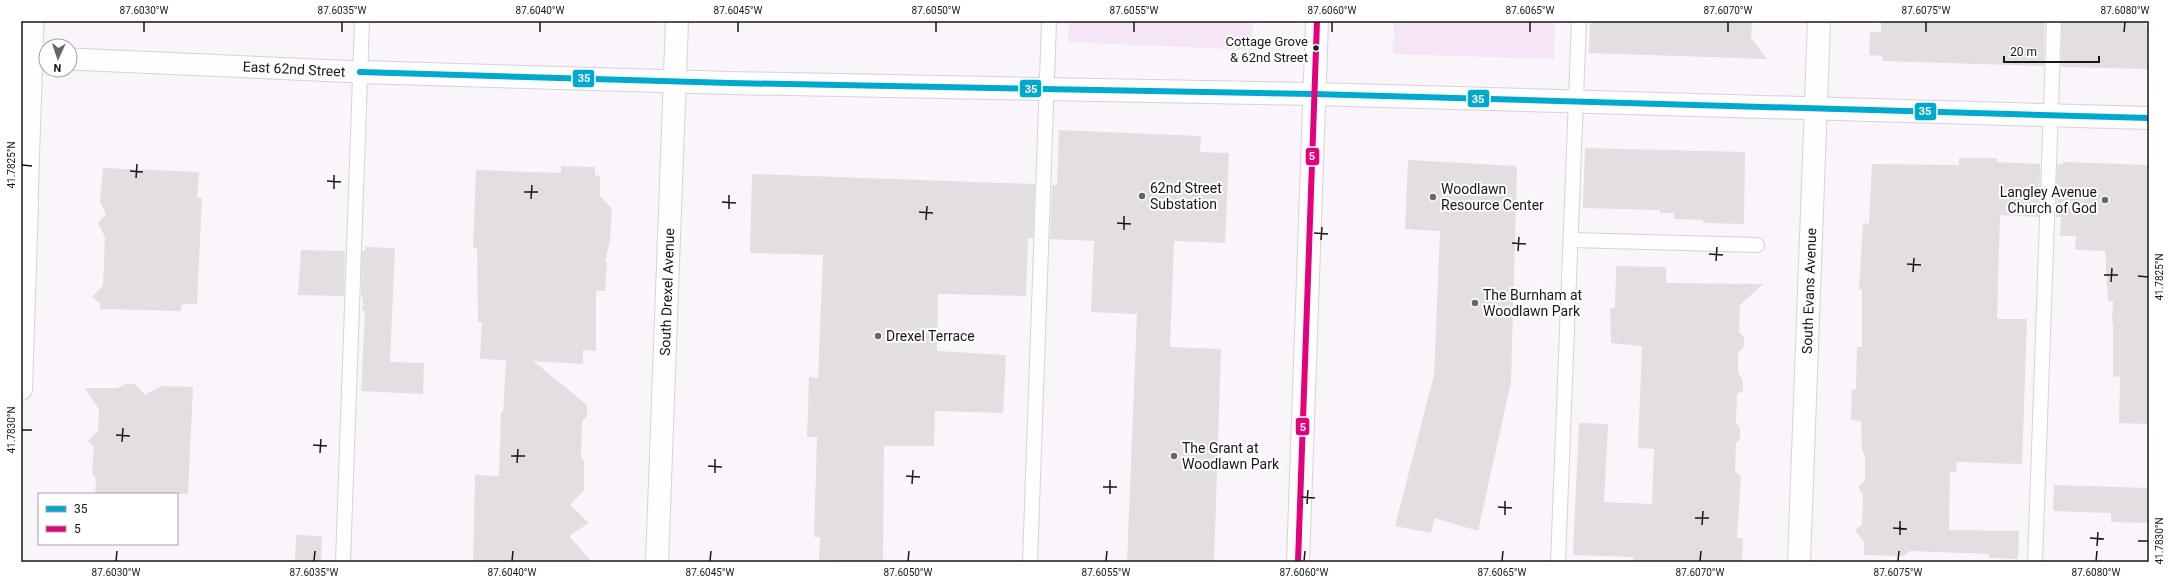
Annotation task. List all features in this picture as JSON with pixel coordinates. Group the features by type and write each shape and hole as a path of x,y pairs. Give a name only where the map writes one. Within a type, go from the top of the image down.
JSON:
{"street":[{"path":"21,389 34,21"},
{"name":"South Drexel Avenue","path":"657,562 676,21"},
{"path":"1298,562 1317,21"},
{"name":"South Evans Avenue","path":"1799,562 1819,21"},
{"name":"East 62nd Street","path":"78,59 360,72 674,82 1314,94 2149,118"}],"lane":[{"path":"343,562 362,21"},
{"path":"1030,562 1049,21"},
{"path":"1558,562 1579,21"},
{"path":"2035,562 2054,21"},
{"path":"1570,240 1757,245"}],"shaded area":[{"path":"1069,21 1253,21 1252,50 1068,42"},
{"path":"1394,21 1555,21 1554,59 1393,54"}],"building":[{"path":"1590,21 1752,22 1751,38 1767,59 1589,53"},
{"path":"1881,21 2045,21 2044,66 1882,61 1882,56 1869,55 1870,32 1881,32"},
{"path":"2062,21 2145,21 2145,25 2149,25 2149,69 2061,67"},
{"path":"1059,130 1201,136 1200,152 1229,153 1225,243 1174,241 1170,347 1221,349 1214,562 1127,562 1137,314 1091,312 1094,241 1050,239 1052,185 1057,185"},
{"path":"1585,148 1745,152 1744,224 1703,223 1703,220 1674,219 1674,213 1660,213 1660,210 1583,208"},
{"path":"1959,158 1997,158 1997,162 2040,164 2039,217 2000,215 1997,319 2027,319 2022,464 1957,462 1956,472 1950,472 1949,530 2019,531 2018,559 1989,558 1989,554 1910,551 1904,556 1864,555 1864,542 1855,530 1862,525 1863,495 1858,487 1865,481 1865,455 1862,451 1861,421 1851,420 1852,389 1856,389 1857,347 1862,347 1862,289 1859,289 1863,223 1869,224 1872,164 1959,165"},
{"name":"The Burnham at Woodlawn Park","path":"1408,160 1517,166 1511,382 1478,531 1435,518 1431,533 1395,526 1434,375 1440,231 1405,229"},
{"path":"2063,162 2149,165 2149,424 2119,423 2120,376 2113,377 2113,301 2108,301 2105,251 2075,250 2076,236 2060,236 2061,217 2056,217 2057,164 2062,164"},
{"path":"561,166 595,167 595,175 600,176 600,196 612,209 610,240 605,262 607,262 605,291 596,291 596,351 583,350 583,364 533,361 587,405 587,416 582,422 581,456 584,461 584,490 570,505 589,523 569,536 592,562 473,562 475,475 499,476 501,413 503,413 506,360 480,359 482,322 478,322 477,248 473,248 476,170 561,173"},
{"path":"103,168 199,172 197,198 202,198 197,304 182,304 181,311 100,309 100,303 92,297 103,286 105,237 98,223 106,214 100,202"},
{"name":"Drexel Terrace","path":"752,174 1035,184 1033,238 1028,238 1026,296 938,294 937,351 1006,355 1003,413 935,411 934,446 884,446 883,562 819,560 820,537 814,537 817,437 807,437 809,377 818,378 823,255 750,253"},
{"path":"365,247 395,248 390,362 424,363 423,394 361,391 365,311 362,311 363,297 361,297 362,251 365,251"},
{"path":"301,250 345,251 344,296 298,295"},
{"path":"1616,266 1666,267 1666,283 1763,284 1740,305 1739,332 1744,337 1744,347 1738,353 1738,373 1743,380 1743,391 1737,394 1736,423 1740,428 1740,439 1736,443 1735,471 1741,477 1737,538 1743,538 1742,562 1633,562 1633,557 1573,555 1579,423 1608,424 1604,502 1652,504 1654,449 1638,448 1642,346 1611,343 1610,308 1615,308"},
{"path":"125,384 135,384 145,395 161,386 193,387 188,494 95,493 96,480 92,473 94,447 88,441 98,431 99,409 85,388 118,388"},
{"path":"2054,485 2149,488 2149,523 2111,522 2111,513 2053,511"},
{"path":"296,535 322,536 321,562 295,562"}],"transit line":[{"name":"5","path":"1298,562 1317,21"},
{"name":"35","path":"360,72 730,83 1314,94 2149,118"}],"place":[{"name":"Cottage Grove & 62nd Street","path":"1316,48"},
{"name":"62nd Street Substation","path":"1142,196"},
{"name":"Woodlawn Resource Center","path":"1433,197"},
{"name":"Langley Avenue Church of God","path":"2105,200"},
{"name":"The Burnham at Woodlawn Park","path":"1475,303"},
{"name":"Drexel Terrace","path":"878,336"},
{"name":"The Grant at Woodlawn Park","path":"1174,456"}]}
